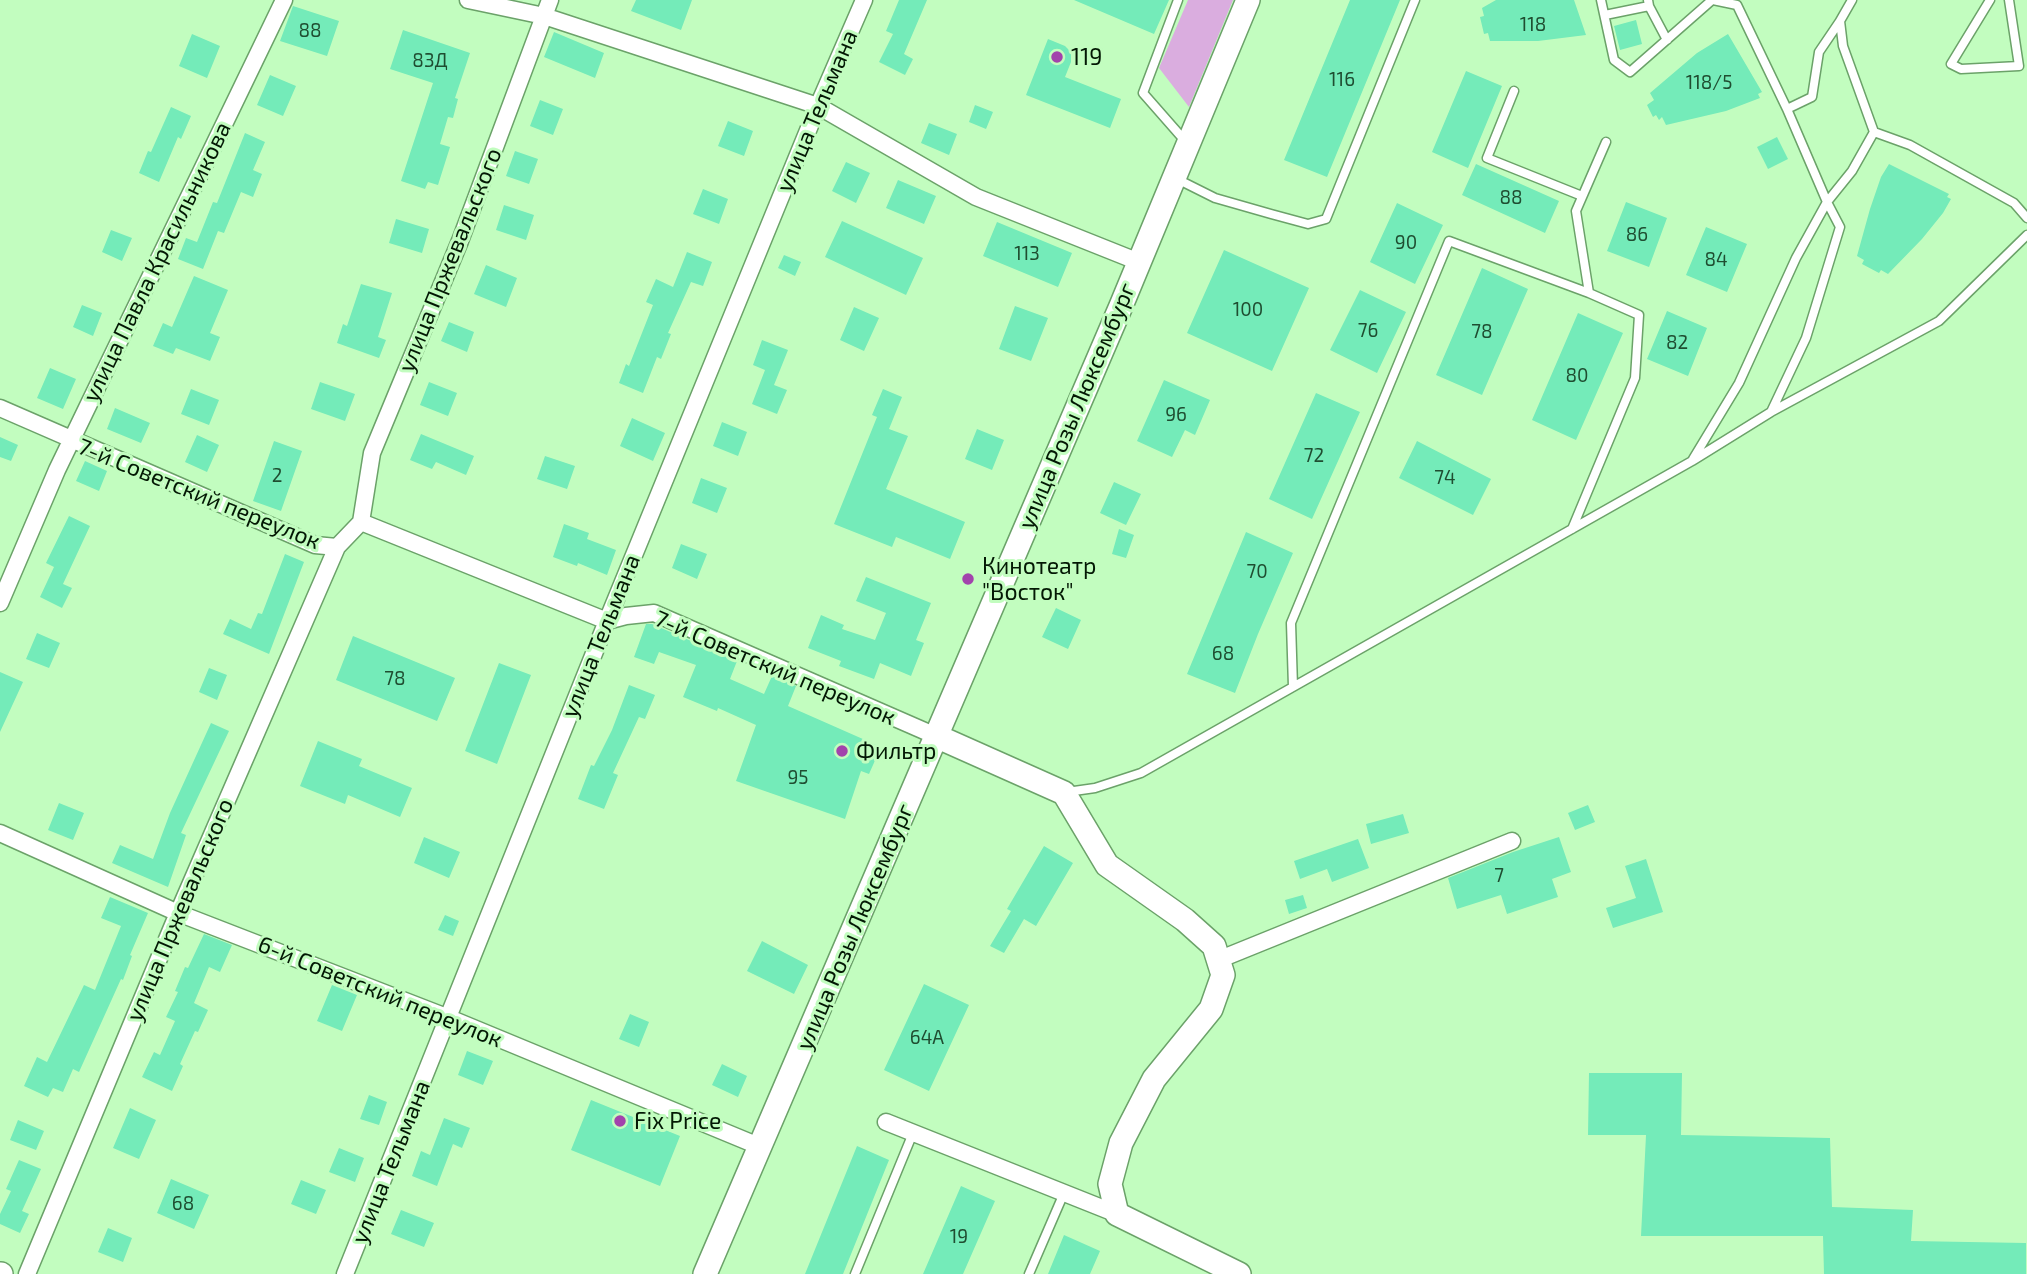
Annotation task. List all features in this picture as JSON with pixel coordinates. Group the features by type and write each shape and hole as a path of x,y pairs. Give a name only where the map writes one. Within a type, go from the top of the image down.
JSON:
{"main road":[{"name":"улица Розы Люксембург","path":"705,1274 1189,146 1248,0"},
{"path":"936,736 1064,793 1107,865 1185,920 1214,946 1223,975 1211,1009 1154,1079 1121,1143 1111,1184 1117,1214 1239,1274"}],"street":[{"name":"улица Павла Красильникова","path":"0,603 71,441 284,0"},
{"path":"468,0 544,16 818,106 976,197 1139,262"},
{"name":"улица Пржевальского","path":"361,522 372,453 460,241 550,0"},
{"name":"улица Тельмана","path":"345,1274 607,621 864,0"},
{"name":"7-й Советский переулок","path":"0,408 315,545 337,547 361,522"},
{"path":"361,522 607,621"},
{"name":"улица Пржевальского","path":"27,1274 178,913 337,547"},
{"name":"7-й Советский переулок","path":"607,621 654,613 936,736"},
{"name":"6-й Советский переулок","path":"0,833 178,913 449,1018 761,1147"},
{"path":"1218,960 1512,841"},
{"path":"886,1122 1117,1214"}],"lane":[{"path":"1178,0 1143,93 1189,146"},
{"path":"1175,178 1214,198 1236,205 1308,223 1326,219 1415,0"},
{"path":"1601,0 1614,60 1630,72 1713,0 1737,5 1840,227 1806,338 1772,412"},
{"path":"1787,109 1812,97 1819,52 1852,0"},
{"path":"1990,0 1951,64 1961,69 2019,66 2009,0"},
{"path":"1605,15 1648,3 1667,40"},
{"path":"1692,461 1739,383 1796,258 1827,202 1852,171 1874,132 1843,46 1840,22"},
{"path":"1514,91 1487,158 1582,196"},
{"path":"1874,132 1910,145 2014,204 2027,218"},
{"path":"1588,293 1576,211 1606,142"},
{"path":"1064,793 1095,788 1141,773 1692,461 1772,412 1939,321 2027,235"},
{"path":"1293,687 1291,623 1449,241 1639,315 1635,378 1572,529"},
{"path":"855,1274 913,1133"},
{"path":"1029,1274 1064,1193"}],"shaded area":[{"path":"1188,0 1233,0 1189,107 1159,68"}],"building":[{"path":"636,0 692,0 681,30 631,11"},
{"path":"899,0 927,0 904,54 913,59 905,75 879,62 893,34 886,31"},
{"path":"1074,0 1169,0 1154,34"},
{"path":"1350,0 1400,0 1327,177 1284,160"},
{"path":"1496,0 1574,0 1586,35 1538,41 1490,41 1488,33 1484,34 1480,17 1484,16 1482,8"},
{"path":"293,6 339,21 327,56 280,41"},
{"path":"1636,20 1642,44 1620,50 1614,26"},
{"path":"403,30 470,53 455,98 458,99 453,118 448,117 440,144 450,147 438,185 428,182 425,189 401,181 433,83 390,69"},
{"path":"554,32 604,53 595,78 544,57"},
{"path":"192,34 220,46 207,78 179,66"},
{"path":"1728,34 1762,92 1758,94 1760,98 1726,111 1666,125 1662,117 1659,120 1656,115 1653,117 1647,105 1654,100 1650,93 1697,53"},
{"path":"1048,39 1065,46 1071,52 1071,62 1065,77 1121,99 1110,128 1026,95"},
{"path":"1466,71 1502,86 1468,168 1432,152"},
{"path":"270,75 296,86 283,116 257,105"},
{"path":"540,100 563,109 553,135 530,126"},
{"path":"975,105 993,112 986,129 969,122"},
{"path":"171,107 191,116 181,139 178,137 159,182 139,173"},
{"path":"728,121 753,131 744,156 718,146"},
{"path":"929,123 957,134 949,155 921,143"},
{"path":"245,133 265,142 253,170 262,174 253,197 241,192 224,233 218,231 203,269 178,259 186,238 197,242 213,202 217,203"},
{"path":"1777,137 1788,159 1768,169 1757,147"},
{"path":"515,151 538,159 529,184 506,176"},
{"path":"846,162 870,173 856,203 832,191"},
{"path":"1476,164 1559,201 1545,233 1462,195"},
{"path":"1889,164 1949,194 1947,197 1951,199 1922,239 1888,274 1881,270 1879,273 1862,264 1864,260 1857,256 1881,177"},
{"path":"898,180 936,196 924,224 886,208"},
{"path":"703,189 728,199 719,224 693,214"},
{"path":"1626,202 1667,218 1649,267 1607,251"},
{"path":"1397,203 1443,225 1415,284 1370,262"},
{"path":"504,205 534,215 526,240 496,230"},
{"path":"396,219 429,229 422,253 389,243"},
{"path":"842,221 923,258 906,295 825,257"},
{"path":"997,222 1072,253 1058,287 983,256"},
{"path":"1706,227 1747,244 1727,292 1686,275"},
{"path":"111,230 132,238 122,261 102,252"},
{"path":"1224,250 1309,288 1272,371 1187,333"},
{"path":"687,252 712,262 703,286 691,282 668,333 671,334 661,359 657,357 643,393 619,383 626,364 629,366 653,305 646,302 656,279 673,287"},
{"path":"784,255 801,262 795,276 778,268"},
{"path":"486,265 517,278 506,307 474,294"},
{"path":"1482,268 1528,289 1482,395 1436,375"},
{"path":"194,276 228,290 210,333 220,337 210,361 176,348 173,354 153,346 163,323 172,327"},
{"path":"361,284 392,293 378,337 386,340 379,358 337,343 343,324 347,326"},
{"path":"1360,290 1406,312 1377,373 1330,350"},
{"path":"82,305 102,313 93,336 73,327"},
{"path":"1015,306 1048,318 1031,361 999,349"},
{"path":"854,307 879,318 864,351 840,340"},
{"path":"1667,311 1707,328 1688,376 1647,359"},
{"path":"1578,313 1623,333 1576,440 1532,420"},
{"path":"449,322 474,332 467,352 441,341"},
{"path":"762,340 788,350 774,385 787,390 777,414 752,404 765,370 753,365"},
{"path":"50,368 76,379 63,409 37,398"},
{"path":"1164,380 1210,400 1195,435 1185,430 1172,457 1137,441"},
{"path":"320,382 355,394 345,421 311,409"},
{"path":"429,382 457,393 448,416 420,405"},
{"path":"191,389 219,400 209,425 181,414"},
{"path":"883,389 902,397 889,429 908,436 886,489 965,522 950,559 896,537 892,547 834,524 877,417 872,415"},
{"path":"1316,393 1360,412 1312,519 1269,499"},
{"path":"115,408 150,423 141,443 107,429"},
{"path":"632,418 665,433 653,461 620,446"},
{"path":"722,422 747,432 738,456 713,446"},
{"path":"977,429 1004,440 992,470 965,459"},
{"path":"421,434 474,456 466,475 436,462 432,469 410,460"},
{"path":"197,435 219,445 207,472 185,462"},
{"path":"0,437 18,445 11,461 0,457"},
{"path":"274,441 302,451 281,511 253,501"},
{"path":"1417,441 1491,479 1473,515 1399,478"},
{"path":"545,456 575,466 567,489 537,479"},
{"path":"85,461 107,471 99,491 76,481"},
{"path":"701,478 727,488 717,513 692,503"},
{"path":"1114,482 1141,494 1126,525 1100,513"},
{"path":"69,516 90,526 63,584 72,588 62,608 40,597 54,567 46,563"},
{"path":"564,524 589,533 587,539 616,550 607,575 578,563 577,566 553,557"},
{"path":"1119,529 1134,535 1126,558 1112,554"},
{"path":"1246,532 1293,553 1235,693 1187,674"},
{"path":"681,544 707,554 697,579 672,568"},
{"path":"285,554 304,562 269,654 223,634 230,619 251,629 258,613 262,614"},
{"path":"866,577 931,603 916,640 924,643 911,676 880,663 874,679 839,666 841,661 808,648 821,615 844,625 842,629 875,640 886,613 856,601"},
{"path":"1056,608 1081,620 1068,649 1042,637"},
{"path":"646,624 652,624 737,661 730,679 764,694 772,676 796,686 788,706 881,747 869,774 861,771 845,819 736,781 756,725 718,708 717,711 683,697 696,665 659,652 654,664 634,657"},
{"path":"37,633 60,643 49,668 26,659"},
{"path":"353,636 455,678 437,721 336,680"},
{"path":"499,663 531,675 497,764 465,751"},
{"path":"209,668 227,675 217,700 199,692"},
{"path":"0,672 23,682 0,732"},
{"path":"629,685 655,695 645,719 639,717 613,773 618,775 604,809 578,799 591,765 594,766 612,730"},
{"path":"211,723 229,731 181,833 186,835 168,887 112,863 120,845 153,859 170,813"},
{"path":"318,741 362,759 359,766 412,788 400,817 348,795 345,804 300,786"},
{"path":"59,803 84,813 73,840 48,830"},
{"path":"1588,805 1595,822 1575,830 1568,813"},
{"path":"1403,814 1409,833 1371,844 1366,824"},
{"path":"424,837 460,852 449,878 414,863"},
{"path":"1559,837 1571,872 1552,879 1558,897 1507,914 1501,895 1457,909 1448,878"},
{"path":"1358,839 1369,868 1332,882 1327,869 1300,879 1294,861"},
{"path":"1044,846 1073,863 1036,926 1024,919 1004,953 990,946 1011,911 1007,909"},
{"path":"1646,859 1663,912 1613,928 1606,908 1636,898 1625,866"},
{"path":"1303,895 1307,908 1289,914 1285,900"},
{"path":"110,897 148,913 130,955 132,956 123,980 121,979 79,1072 73,1069 63,1092 53,1088 48,1097 24,1086 37,1057 47,1062 84,985 95,990 121,926 101,918"},
{"path":"445,915 459,921 453,936 438,930"},
{"path":"204,934 232,945 220,972 209,967 194,1003 208,1010 180,1064 183,1066 172,1091 142,1077 154,1052 160,1055 175,1021 166,1017 178,992 175,991 185,967 188,968"},
{"path":"762,941 808,965 794,994 747,971"},
{"path":"924,984 969,1005 929,1091 884,1070"},
{"path":"332,985 357,995 342,1031 317,1021"},
{"path":"630,1014 649,1022 639,1047 619,1039"},
{"path":"467,1051 493,1061 483,1085 458,1075"},
{"path":"722,1064 747,1076 738,1097 712,1085"},
{"path":"1589,1073 1682,1073 1681,1135 1830,1138 1832,1207 1913,1210 1911,1241 2026,1243 2026,1274 1824,1274 1823,1236 1641,1236 1646,1135 1588,1135"},
{"path":"369,1095 387,1102 379,1125 360,1119"},
{"path":"591,1100 680,1136 660,1186 571,1150"},
{"path":"130,1108 156,1120 139,1159 113,1148"},
{"path":"444,1118 470,1128 462,1148 453,1144 437,1186 412,1176 421,1151 430,1155"},
{"path":"18,1120 44,1131 36,1150 10,1140"},
{"path":"857,1146 889,1160 843,1274 805,1274"},
{"path":"339,1148 364,1158 355,1182 329,1172"},
{"path":"19,1160 41,1169 22,1211 29,1214 20,1233 0,1224 0,1214 11,1191 6,1189"},
{"path":"171,1179 209,1195 194,1229 157,1213"},
{"path":"301,1180 326,1190 316,1214 291,1204"},
{"path":"961,1186 995,1201 963,1274 923,1274"},
{"path":"401,1210 434,1223 424,1247 391,1234"},
{"path":"108,1228 132,1238 123,1262 98,1252"},
{"path":"1064,1235 1100,1251 1090,1274 1048,1274"}],"place":[{"name":"119","path":"1057,57"},
{"name":"Кинотеатр \"Восток\"","path":"968,579"},
{"name":"Фильтр","path":"842,751"},
{"name":"Fix Price","path":"620,1121"}]}
